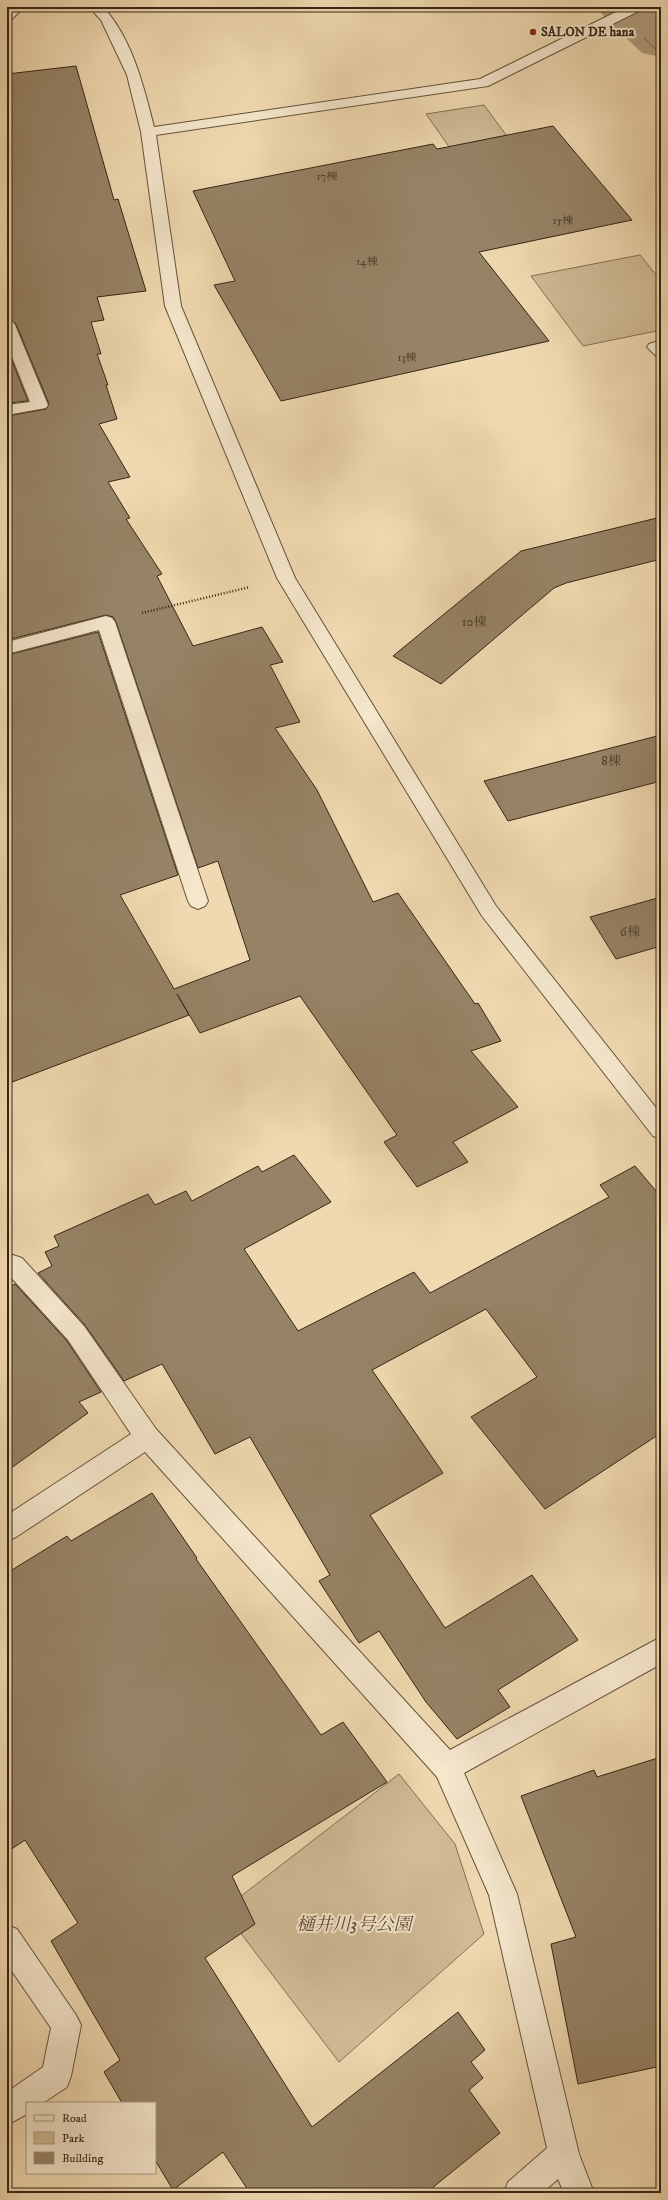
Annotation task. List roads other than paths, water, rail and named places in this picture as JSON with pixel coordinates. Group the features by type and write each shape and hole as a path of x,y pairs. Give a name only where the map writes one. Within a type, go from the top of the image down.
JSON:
{"street":[{"path":"7,16 17,7"},
{"path":"96,7 107,19 134,75 148,132 173,306 286,578 489,911 661,1130"},
{"path":"148,132 483,83 617,18 636,7"},
{"path":"604,11 617,18"},
{"path":"7,325 40,405 7,410"},
{"path":"7,648 106,622 198,901"},
{"path":"7,1262 14,1265 76,1333 147,1438 447,1767 503,1894 564,2154 579,2193"},
{"path":"7,1529 147,1438"},
{"path":"447,1767 661,1650"},
{"path":"7,1939 66,2025 56,2076 7,2110"},
{"path":"519,2193 564,2154"}],"waterway":[{"path":"624,7 661,41"}],"place":[{"name":"SALON DE hana","path":"533,32"}],"park label":[{"name":"樋井川3号公園","path":"354,1925"}]}
